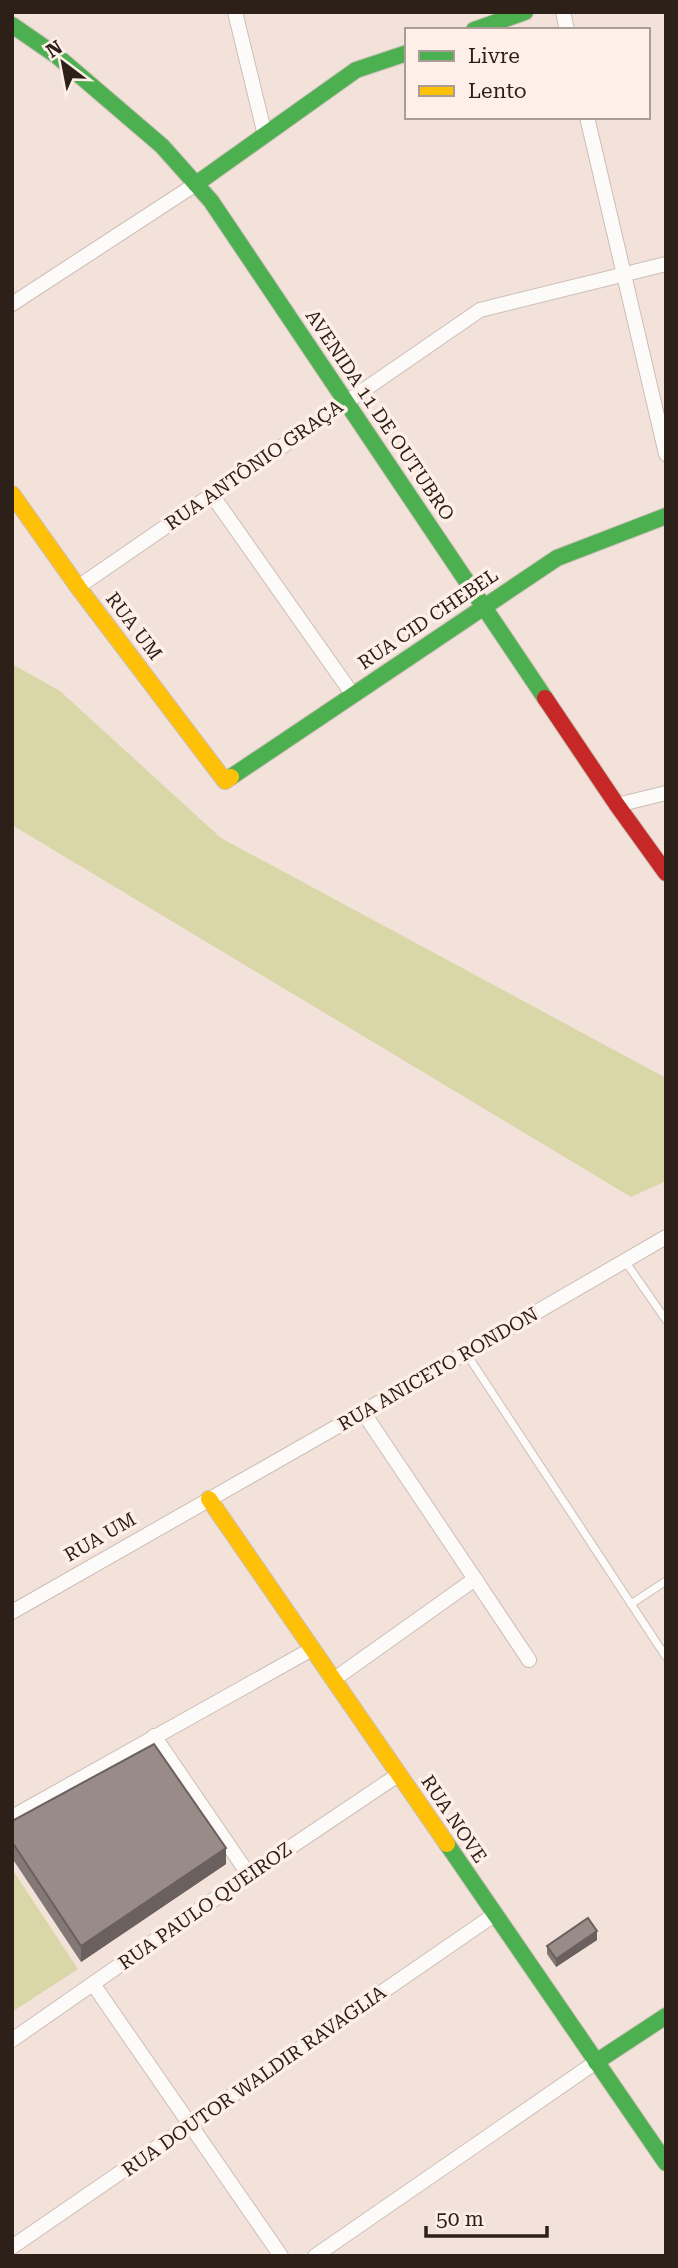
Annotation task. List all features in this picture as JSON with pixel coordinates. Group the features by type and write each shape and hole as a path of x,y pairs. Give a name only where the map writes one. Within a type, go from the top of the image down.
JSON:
{"street":[{"path":"235,12 265,135"},
{"path":"480,28 525,12"},
{"name":"AVENIDA 11 DE OUTUBRO","path":"12,25 57,56 162,146 211,201 617,805 666,873"},
{"path":"12,304 196,184 356,70 405,54"},
{"path":"587,119 666,454"},
{"name":"RUA ANTÔNIO GRAÇA","path":"78,587 480,310 666,264"},
{"name":"RUA UM","path":"12,494 78,587 225,781"},
{"path":"212,495 353,695"},
{"name":"RUA CID CHEBEL","path":"225,781 557,558 666,516"},
{"path":"617,805 666,793"},
{"name":"RUA ANICETO RONDON","path":"209,1499 666,1237"},
{"path":"363,1412 529,1660"},
{"name":"RUA UM","path":"12,1612 209,1499"},
{"name":"RUA NOVE","path":"209,1499 666,2163"},
{"path":"334,1681 474,1579"},
{"path":"12,1817 312,1649"},
{"path":"154,1736 249,1875"},
{"name":"RUA PAULO QUEIROZ","path":"12,2040 398,1775"},
{"name":"RUA DOUTOR WALDIR RAVAGLIA","path":"12,2248 494,1914"},
{"path":"93,1984 281,2256"},
{"path":"315,2256 666,2016"}],"lane":[{"path":"625,1261 666,1320"},
{"path":"466,1353 666,1657"},
{"path":"631,1604 666,1581"}],"shaded area":[{"path":"12,664 60,691 221,838 666,1078 666,1181 631,1197 12,825"},
{"path":"12,1869 78,1969 12,2012"}],"building":[{"path":"154,1744 226,1848 81,1946 12,1842 12,1821"},
{"path":"588,1918 597,1931 556,1959 547,1946"}],"traffic: fast":[{"path":"480,28 525,12"},
{"path":"12,25 57,56 162,146 211,201 545,698"},
{"path":"196,184 356,70 405,54"},
{"path":"231,777 557,558 666,516"},
{"path":"447,1844 666,2163"},
{"path":"596,2062 666,2016"}],"traffic: slow":[{"path":"12,494 78,587 225,781 231,777"},
{"path":"209,1499 447,1844"}],"traffic: jam":[{"path":"545,698 666,873"}]}
